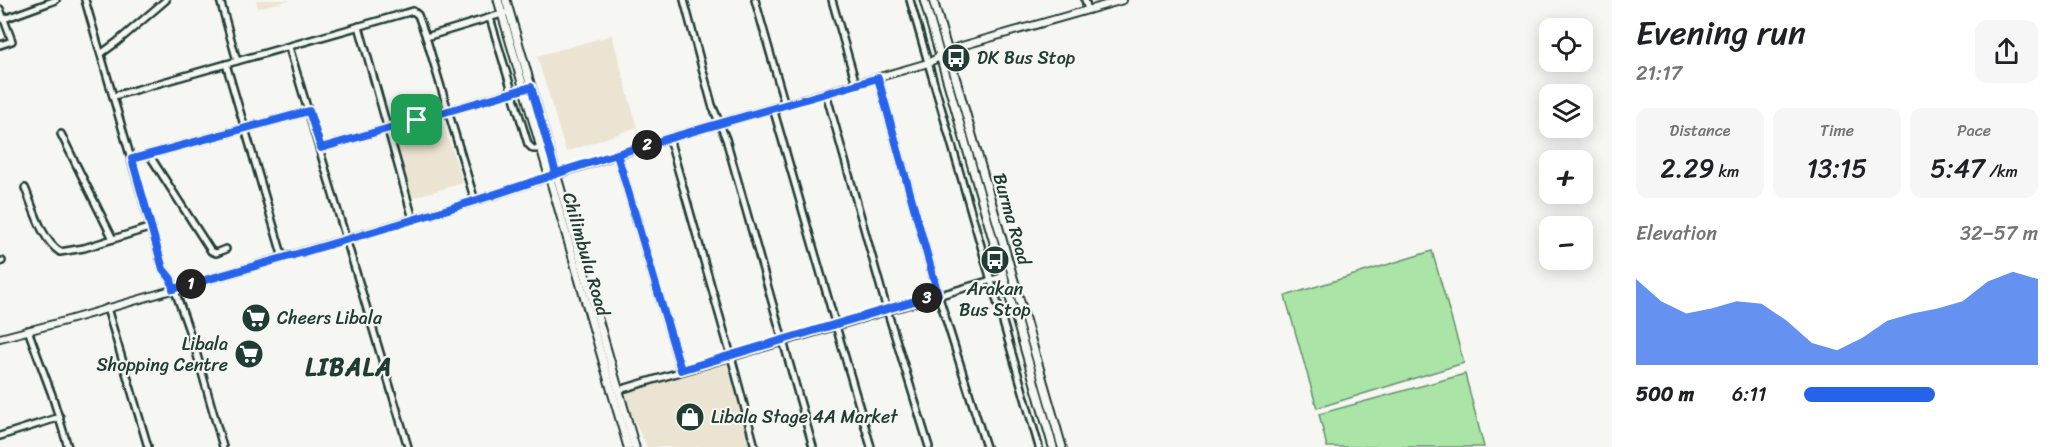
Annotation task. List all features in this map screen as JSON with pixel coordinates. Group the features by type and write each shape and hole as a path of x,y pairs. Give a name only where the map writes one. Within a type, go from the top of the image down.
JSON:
{"main road":[{"name":"Chilimbulu Road","path":"498,0 506,13"},
{"name":"Chilimbulu Road","path":"506,0 506,13 527,88 556,173 635,447"},
{"name":"Burma Road","path":"924,0 1053,447"},
{"name":"Burma Road","path":"933,0 1061,447"},
{"name":"Chilimbulu Road","path":"527,88 540,149 628,447"}],"street":[{"path":"4,19 56,0"},
{"path":"85,0 163,269 171,279 195,348 223,447"},
{"path":"102,53 166,0"},
{"path":"220,0 237,61"},
{"path":"684,0 813,447"},
{"path":"754,0 785,105"},
{"path":"832,0 856,84"},
{"path":"910,0 1039,447"},
{"path":"1085,0 1088,10"},
{"path":"0,338 475,201 669,138 928,63 948,51 1123,0"},
{"path":"0,9 12,41 0,45"},
{"path":"114,96 413,11 418,15 426,37 475,201"},
{"path":"426,37 506,13"},
{"path":"490,18 528,144 533,149 540,149"},
{"path":"359,26 413,219"},
{"path":"289,47 321,148 408,447"},
{"path":"226,64 283,258"},
{"path":"878,78 938,294 986,447"},
{"path":"321,148 527,88"},
{"path":"826,93 887,310 929,447"},
{"path":"773,108 871,447"},
{"path":"132,159 150,156 245,127 309,111"},
{"path":"61,134 113,239"},
{"path":"669,138 754,446 747,447"},
{"path":"617,154 681,370"},
{"path":"150,156 211,251 216,253 226,249"},
{"path":"25,188 43,231 57,250 63,252 152,227"},
{"path":"619,390 836,324 1012,274"},
{"path":"107,308 148,447"},
{"path":"28,330 60,417 68,447"},
{"path":"0,436 60,417"}],"shaded area":[{"path":"256,0 291,0 258,8"},
{"path":"612,35 637,127 566,152 537,56"},
{"path":"441,117 463,183 411,198 391,135"},
{"name":"Libala Stage 4A Market","path":"731,356 754,445 751,447 647,447 619,390"}],"green space":[{"path":"1432,251 1464,363 1317,408 1285,296"},
{"path":"1465,374 1484,447 1327,447 1319,414"}],"place":[{"name":"DK Bus Stop","path":"956,58"},
{"name":"Arakan Bus Stop","path":"995,260"},
{"name":"Cheers Libala","path":"256,318"},
{"name":"Libala Shopping Centre","path":"249,354"},
{"name":"Libala Stage 4A Market","path":"690,417"}],"district":[{"name":"LIBALA","path":"349,367"}],"route":[{"path":"417,120 321,148 309,111 245,127 150,156 132,159 163,269 170,276 173,289 475,201 556,173 617,154 669,138 878,78 938,294 681,370 668,333 617,154 556,173 531,87 417,120"}]}
